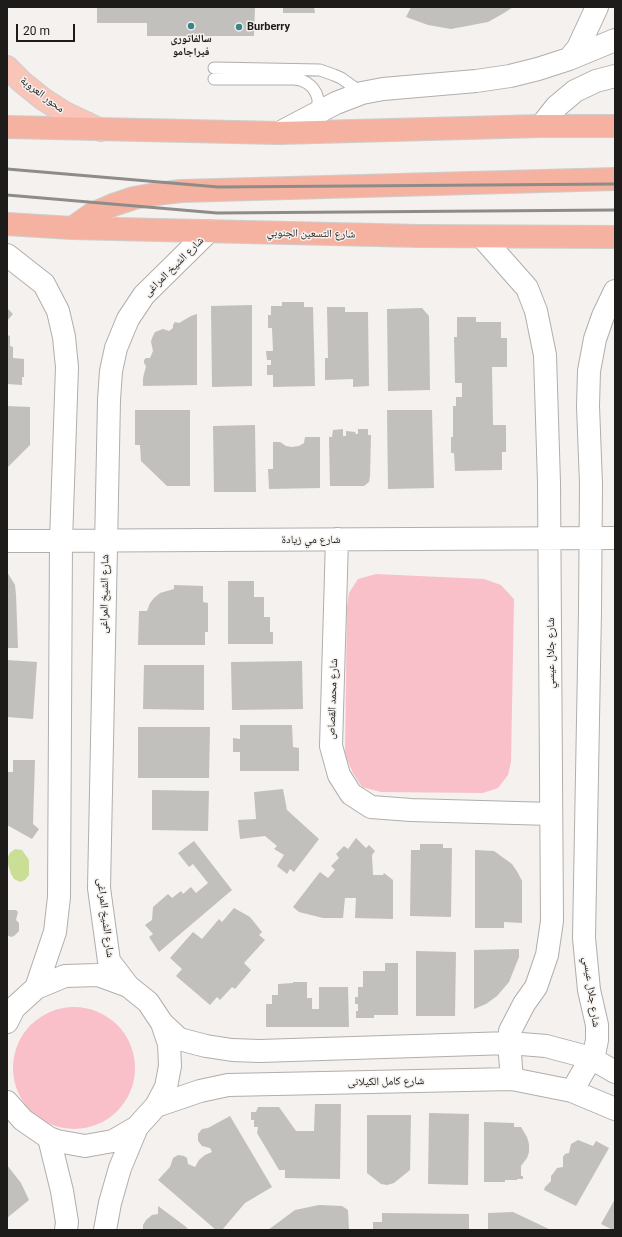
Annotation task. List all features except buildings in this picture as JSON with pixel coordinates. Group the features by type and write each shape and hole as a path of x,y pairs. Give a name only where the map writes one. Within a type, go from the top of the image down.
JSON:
{"highway":[{"path":"7,128 279,133 541,126 615,126"},
{"path":"72,228 92,214 113,205 134,198 181,191 615,179"},
{"name":"شارع التسعين الجنوبي","path":"7,224 72,228 411,236 615,237"}],"main road":[{"name":"محور العروبة","path":"7,67 22,82 43,99 65,113 101,130"}],"street":[{"path":"569,59 578,48 597,7"},
{"path":"279,133 336,103 362,93 383,89 476,81 510,76 569,59 615,40"},
{"path":"541,126 556,106 575,91 596,80 615,76"},
{"name":"شارع الشيخ المراغى","path":"128,986 110,961 99,888 109,400 111,371 116,348 128,319 144,295 209,231"},
{"name":"شارع جلال عيسي","path":"482,237 526,288 536,311 544,355 549,483 552,921 547,955 536,987 524,1004 510,1031 509,1043 512,1079"},
{"path":"7,254 44,284 58,311 64,337 67,367 61,541 58,897 55,932 36,988"},
{"name":"شارع جلال عيسي","path":"572,1091 595,1050 597,1040 597,1024 589,990 584,938 591,484 588,406 590,371 595,339 603,316 615,291"},
{"name":"شارع مي زيادة","path":"7,541 615,538"},
{"name":"شارع محمد القصاص","path":"337,539 331,746 339,775 351,794 372,807 411,810 551,814"},
{"path":"10,1014 36,988 65,976 98,975 128,986 148,1002 162,1023 179,1039 206,1046 232,1050 260,1050 509,1043 546,1046 591,1058 615,1072"},
{"path":"7,1102 22,1120 49,1138 57,1141 85,1146 113,1141 137,1127 156,1106 166,1087 170,1066 169,1044 162,1023"},
{"name":"شارع كامل الكيلانى","path":"156,1106 200,1091 228,1085 512,1079 572,1091 615,1109"},
{"path":"105,1230 110,1203 120,1168 137,1127"},
{"path":"49,1138 62,1190 67,1222 66,1230"}],"lane":[{"path":"318,112 318,99 316,93 312,87 300,80 214,74 320,70 341,78 362,93"}],"shaded area":[{"path":"376,574 484,579 501,585 514,599 511,762 508,775 498,788 483,793 381,792 362,787 353,773 345,755 347,607 349,593 358,579"},
{"path":"15,849 22,850 29,860 29,875 25,880 20,882 14,879 8,864 8,857"},
{"path":"74,1007 86,1008 97,1012 117,1025 130,1045 134,1056 134,1080 130,1091 117,1111 97,1124 86,1128 74,1129 62,1128 51,1124 31,1111 18,1091 14,1080 13,1068 14,1056 18,1045 31,1025 51,1012 62,1008"}],"railway":[{"path":"7,169 218,187 615,184"},
{"path":"7,195 217,213 615,210"}],"place":[{"name":"سالفاتورى فيراجامو","path":"191,26"},
{"name":"Burberry","path":"239,27"}]}
